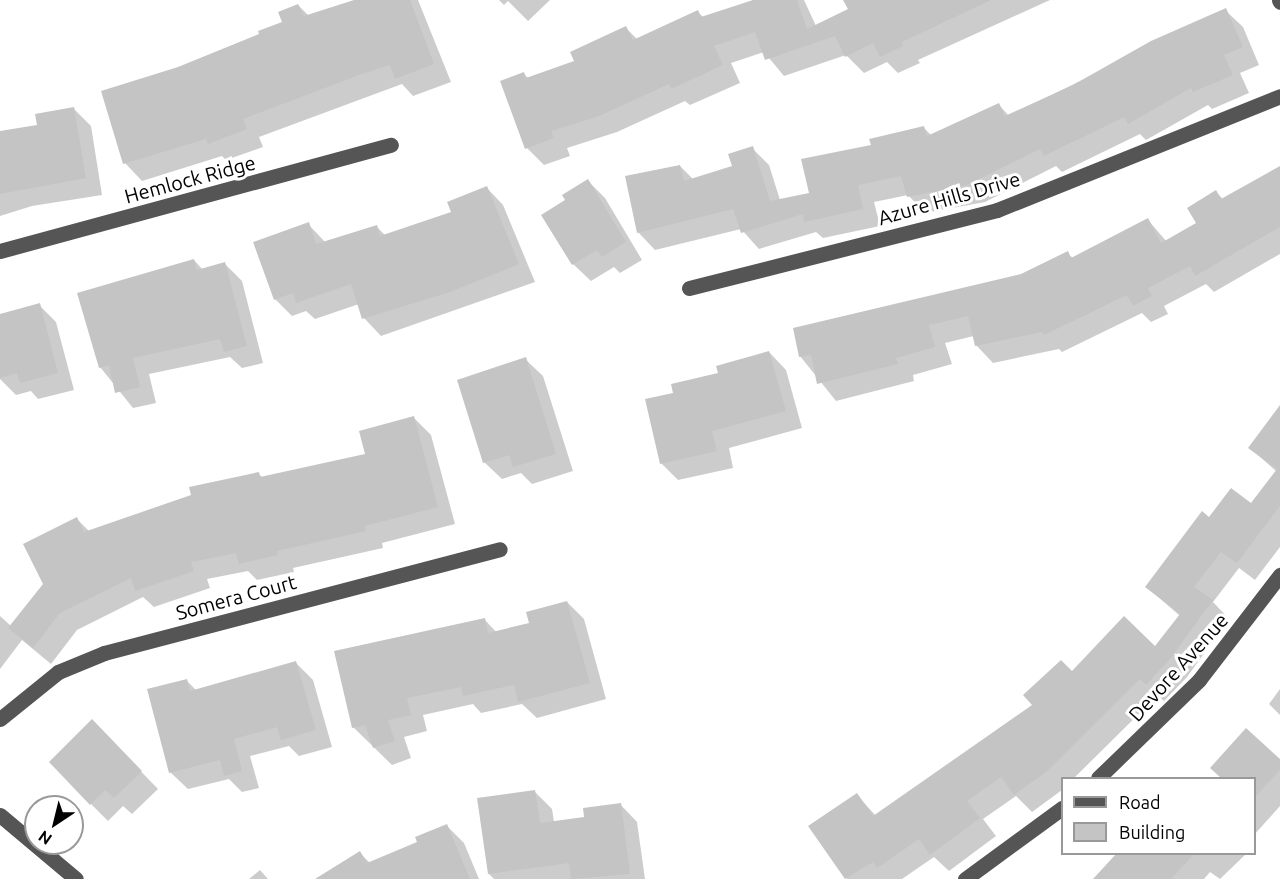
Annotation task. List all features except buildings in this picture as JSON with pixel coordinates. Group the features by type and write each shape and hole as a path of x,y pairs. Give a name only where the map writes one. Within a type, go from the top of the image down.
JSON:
{"street":[{"name":"Azure Hills Drive","path":"689,288 997,210 1280,96"},
{"name":"Hemlock Ridge","path":"0,251 391,145"},
{"name":"Somera Court","path":"0,719 58,672 104,653 500,549"},
{"name":"Devore Avenue","path":"1099,777 1199,680 1280,575"},
{"path":"965,879 1061,809"},
{"path":"0,815 76,879"}]}
